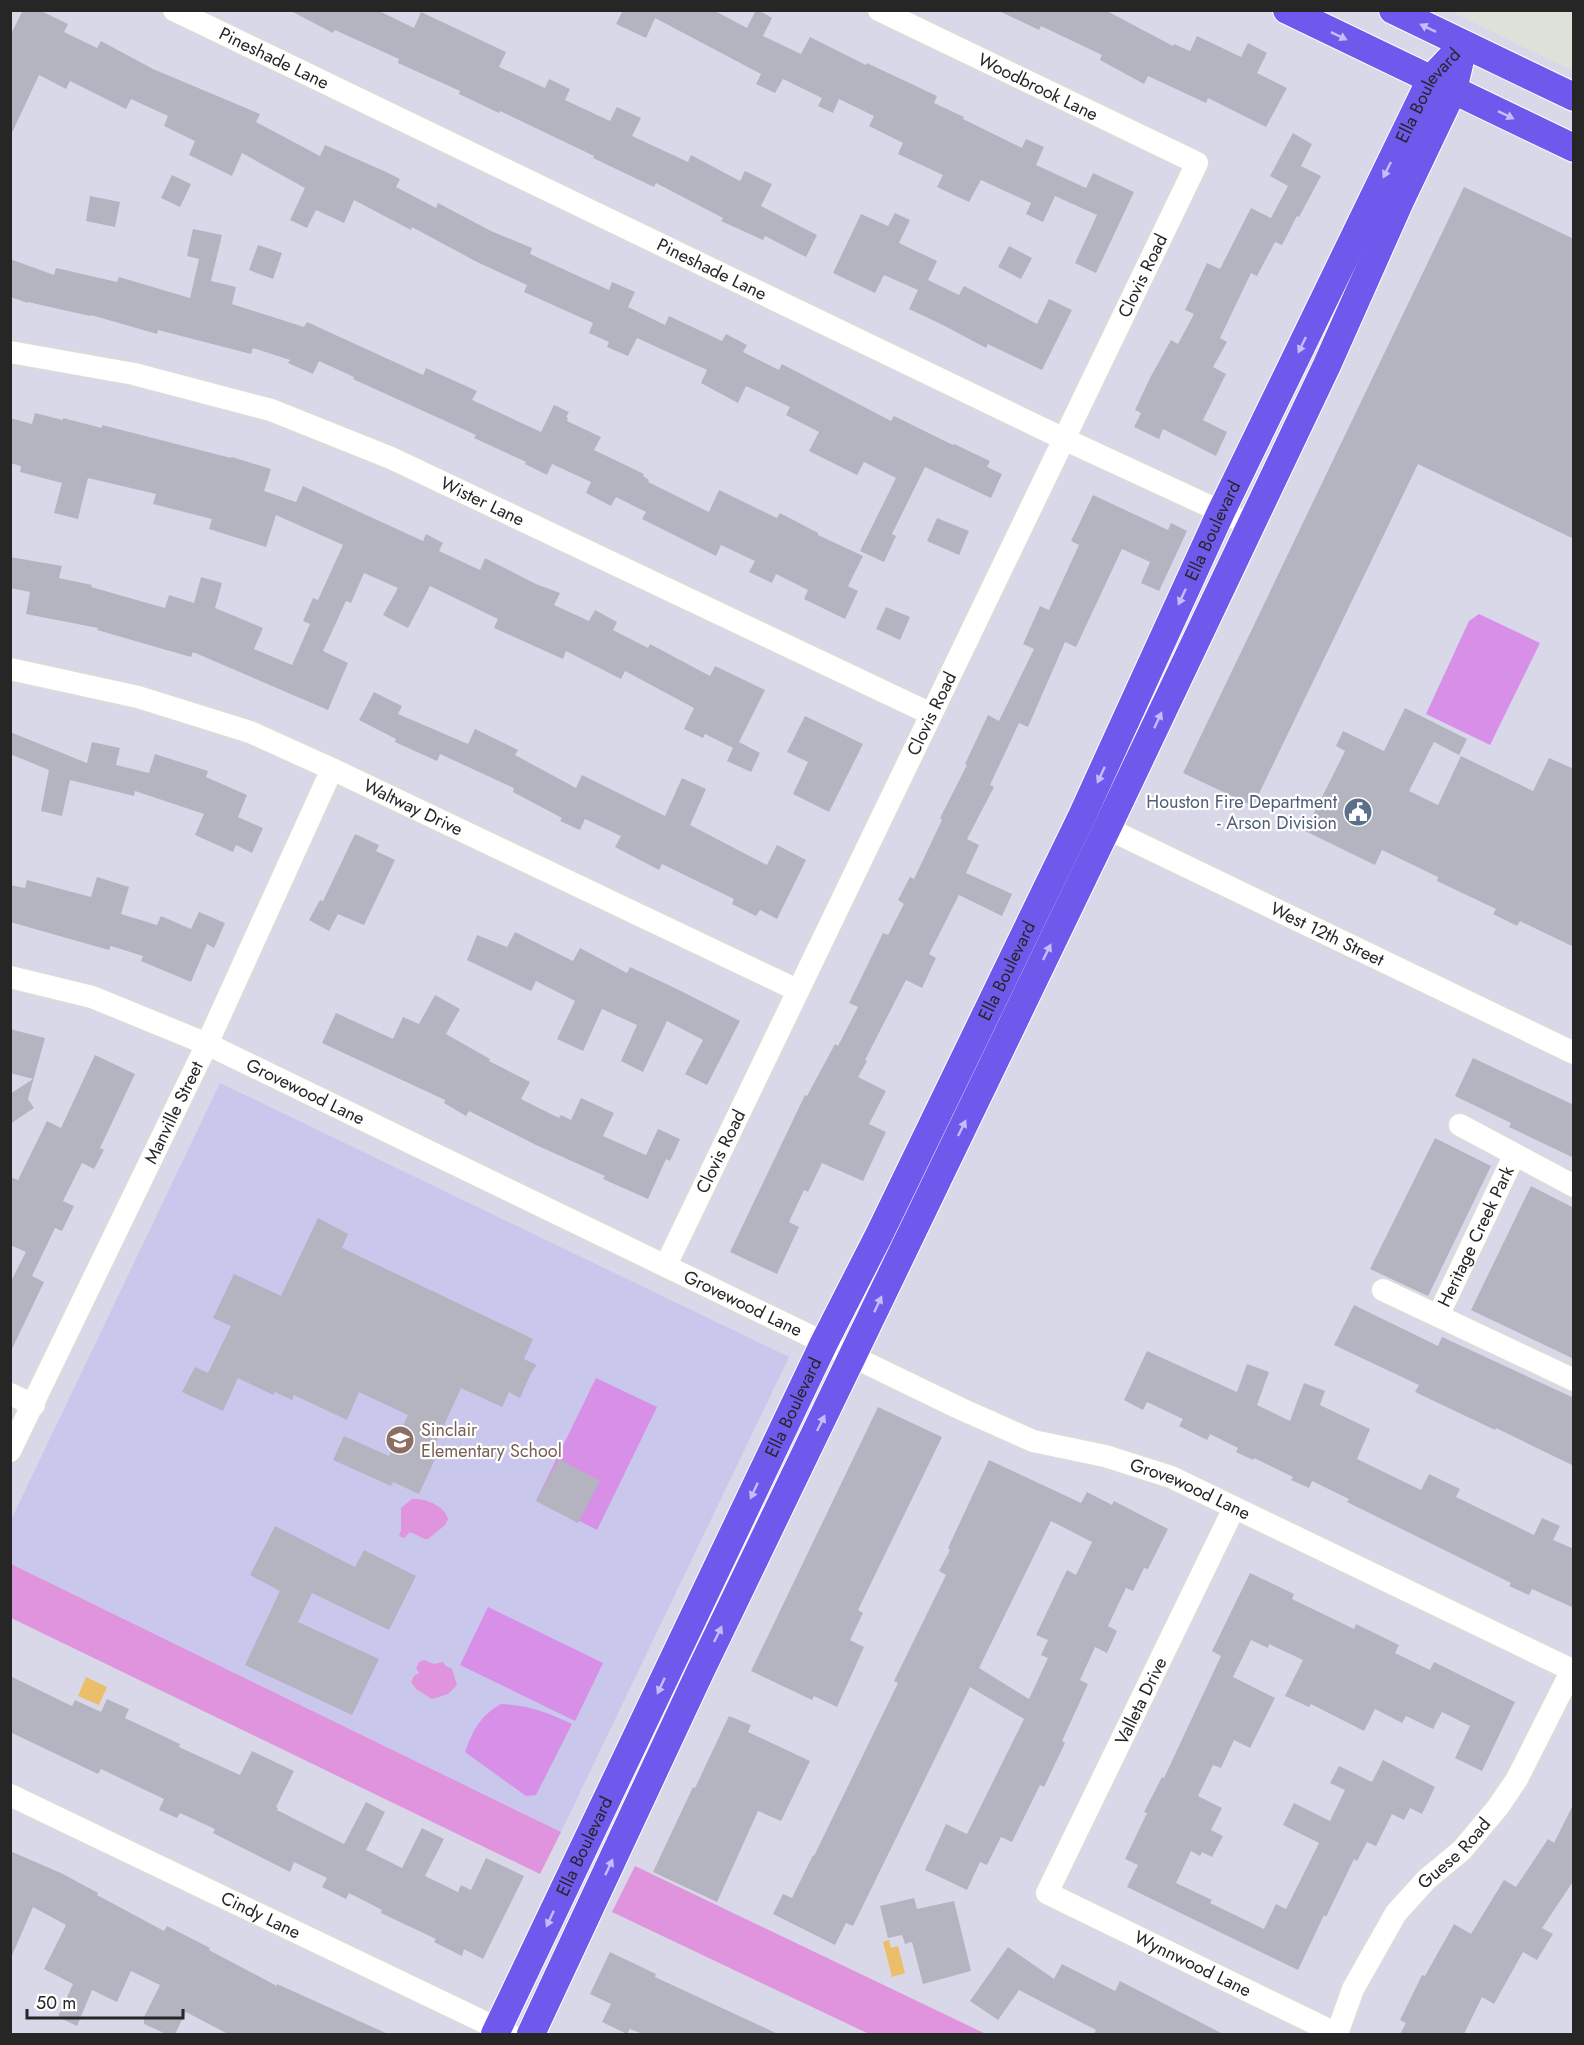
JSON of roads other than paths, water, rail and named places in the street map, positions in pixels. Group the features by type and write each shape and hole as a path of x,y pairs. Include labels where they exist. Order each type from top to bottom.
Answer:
{"main road":[{"path":"1287,10 1574,148"},
{"path":"1393,10 1574,98"},
{"name":"Ella Boulevard","path":"531,2034 700,1672 853,1357 1094,822 1221,512 1463,45"},
{"name":"Ella Boulevard","path":"500,2033 824,1343 1250,525 1327,365 1400,201 1442,85"},
{"path":"674,1659 700,1672"}],"street":[{"name":"Pineshade Lane","path":"174,10 1064,439 1250,525"},
{"name":"Woodbrook Lane","path":"879,10 1197,163"},
{"name":"Clovis Road","path":"666,1265 1197,163"},
{"name":"Wister Lane","path":"10,352 134,374 271,410 391,458 931,714"},
{"name":"Waltway Drive","path":"10,669 138,697 250,732 797,990"},
{"name":"Manville Street","path":"10,1451 207,1044 332,769"},
{"name":"West 12th Street","path":"1094,822 1574,1053"},
{"name":"Grovewood Lane","path":"10,977 92,997 207,1044 959,1408 1033,1440 1105,1456 1171,1477 1573,1671"},
{"path":"1460,1125 1514,1156 1574,1186"},
{"name":"Heritage Creek Park","path":"1438,1316 1514,1156"},
{"path":"1383,1290 1574,1380"},
{"path":"10,1394 34,1405"},
{"name":"Valleta Drive","path":"1047,1893 1234,1508"},
{"name":"Guese Road","path":"1337,2034 1353,1989 1396,1913 1427,1879 1462,1850 1498,1807 1517,1779 1573,1671"},
{"name":"Cindy Lane","path":"10,1794 500,2033"},
{"name":"Wynnwood Lane","path":"1047,1893 1337,2034"}],"place":[{"name":"Houston Fire Department - Arson Division","path":"1358,812"},
{"name":"Sinclair Elementary School","path":"400,1440"}]}
